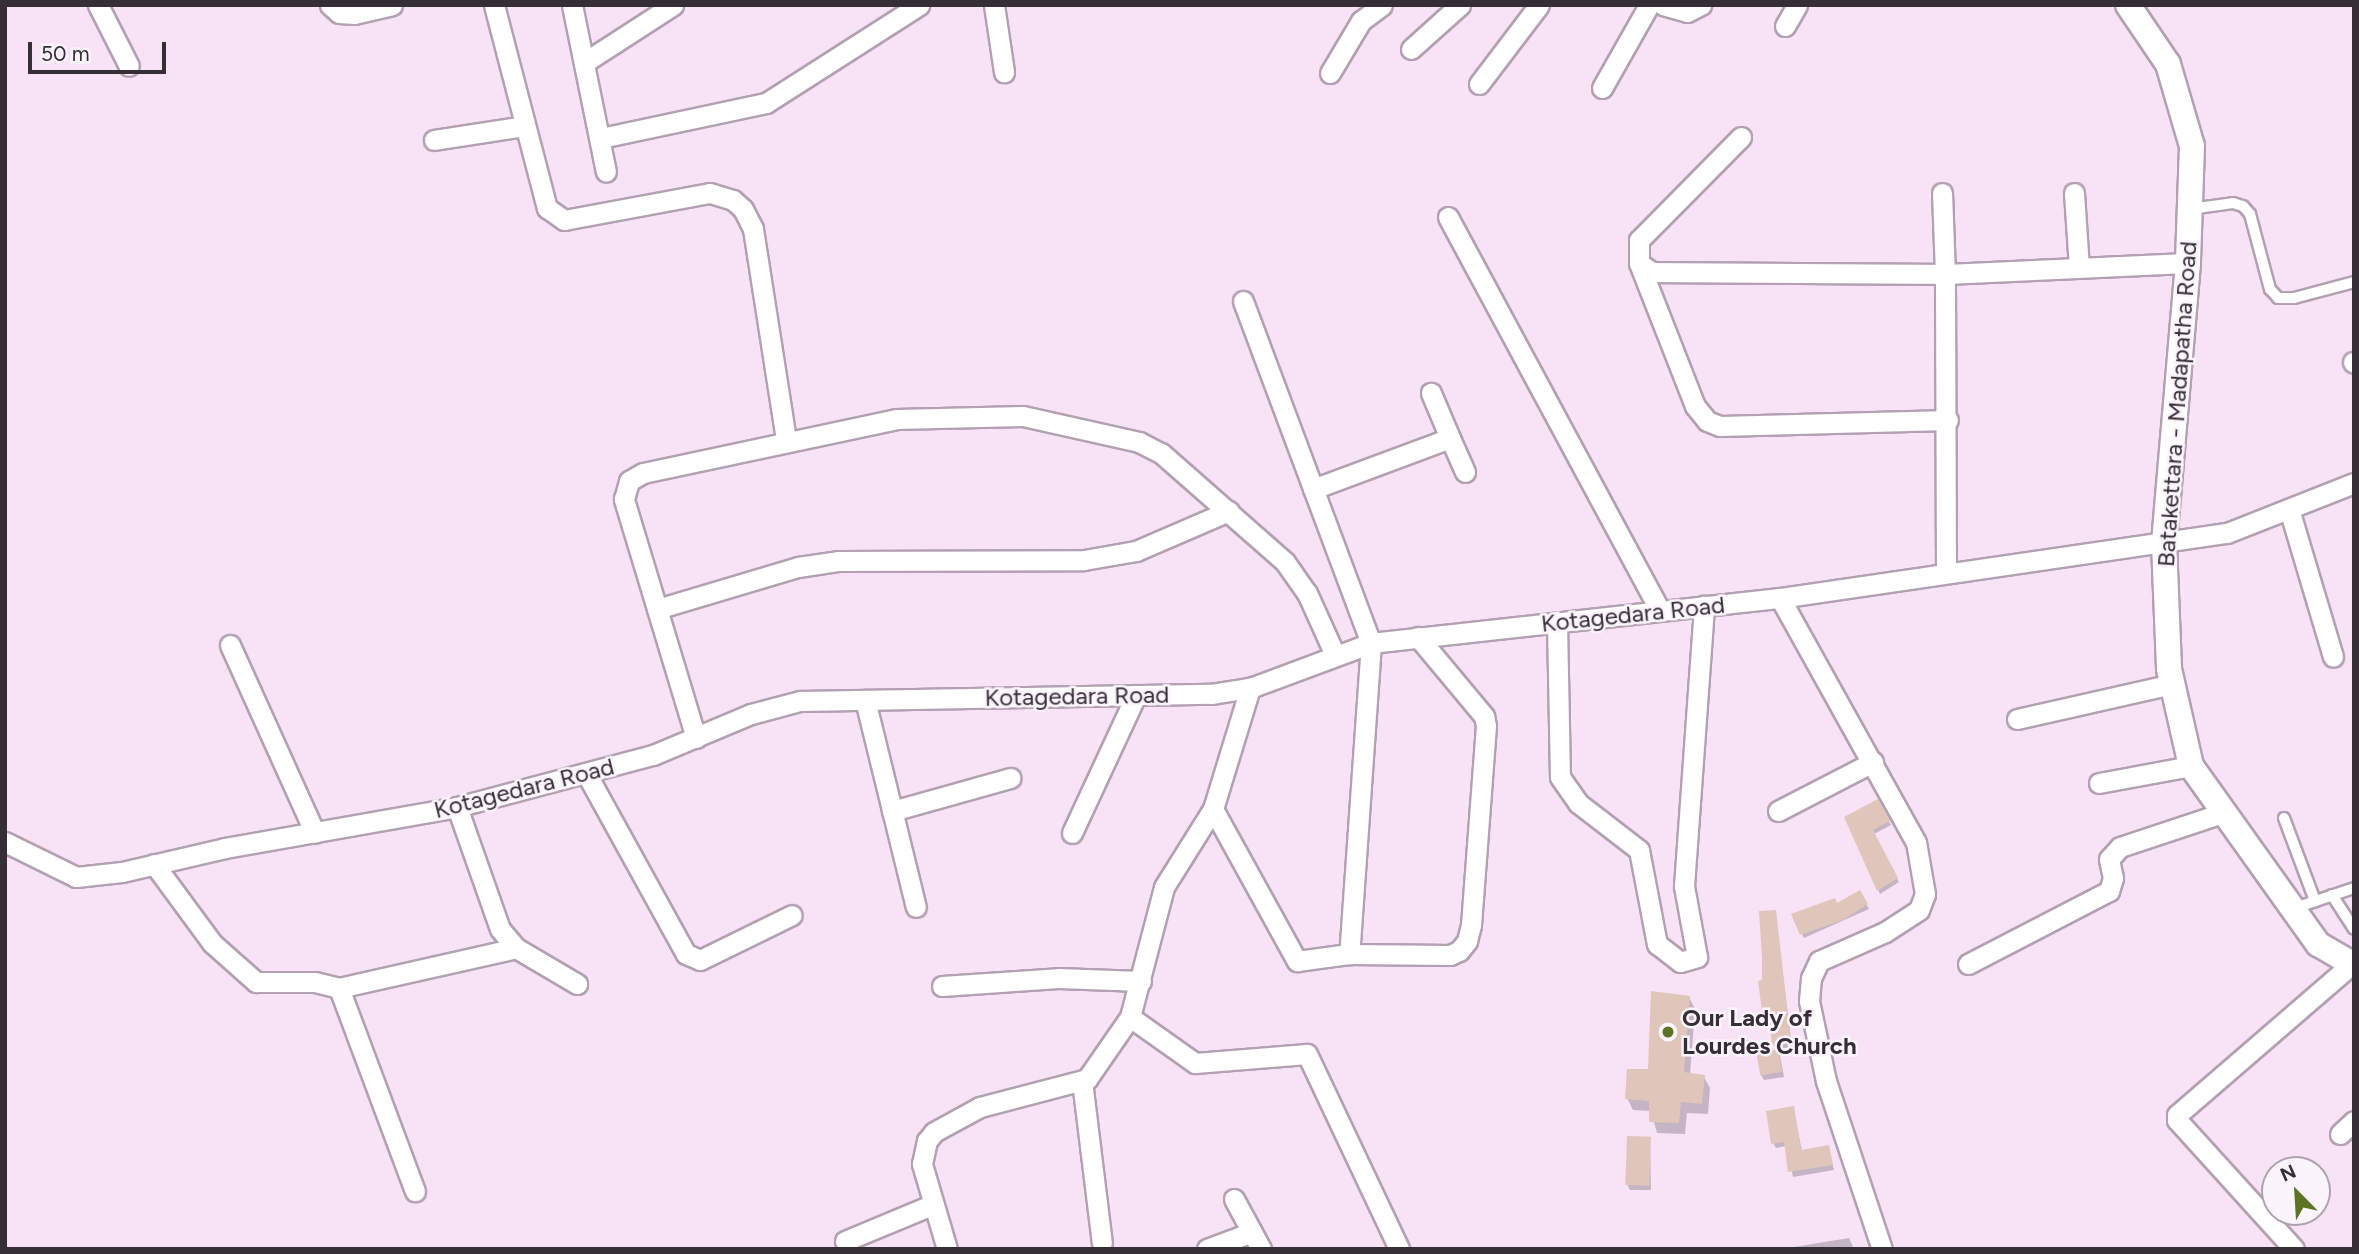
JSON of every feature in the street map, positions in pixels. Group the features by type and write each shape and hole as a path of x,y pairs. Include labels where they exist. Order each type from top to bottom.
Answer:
{"street":[{"path":"98,5 129,66"},
{"path":"330,5 340,13 354,13 392,5"},
{"path":"494,5 547,208 564,220 710,193 743,209 753,229 786,440"},
{"path":"572,5 606,172"},
{"path":"585,62 673,5"},
{"path":"601,138 766,103 919,5"},
{"path":"994,5 1004,72"},
{"path":"1330,73 1361,21 1382,5"},
{"path":"1411,49 1460,5"},
{"path":"1479,84 1539,5"},
{"path":"1602,88 1649,5"},
{"path":"1663,5 1686,12 1701,5"},
{"path":"1785,26 1797,5"},
{"name":"Batakettara - Madapatha Road","path":"2128,5 2168,64 2192,146 2188,263 2164,543 2172,684 2191,766 2318,944 2353,965"},
{"path":"434,140 524,126"},
{"path":"1741,137 1639,240 1639,263 1695,406 1707,421 1720,426 1948,420"},
{"path":"1942,193 1948,420 1945,571"},
{"path":"2074,193 2079,268"},
{"path":"1448,217 1660,611"},
{"path":"1639,263 1652,272 1945,274 2188,263"},
{"path":"1242,302 1371,642 1349,954"},
{"path":"1431,393 1465,472"},
{"path":"696,738 624,499 629,481 643,473 786,440 895,419 1023,416 1139,442 1169,460 1229,511 1297,577 1335,655"},
{"path":"1314,489 1450,438"},
{"name":"Kotagedara Road","path":"5,842 76,877 457,807 653,755 751,714 800,701 1136,695 1251,688 1371,642 1780,598 1945,571 2227,533 2354,483"},
{"path":"2289,509 2333,657"},
{"path":"657,609 798,567 838,561 1084,561 1136,551 1229,511"},
{"path":"1780,598 1916,842 1925,894 1919,910 1885,932 1819,961 1811,978 1809,1001 1826,1081 1882,1249"},
{"path":"1557,622 1560,777 1578,803 1639,850 1657,944 1680,962 1697,957 1684,886 1704,606"},
{"path":"1213,809 1289,954 1308,962 1349,954 1450,955 1467,941 1486,726 1484,716 1418,637"},
{"path":"230,645 315,833"},
{"path":"2017,719 2172,684"},
{"path":"947,1249 922,1164 934,1132 1014,1095 1082,1081 1130,1017 1164,887 1213,809 1251,688"},
{"path":"1072,833 1136,695"},
{"path":"865,700 916,907"},
{"path":"1778,811 1873,762"},
{"path":"2099,783 2191,766"},
{"path":"586,773 686,954 700,960 792,915"},
{"path":"892,811 1010,778"},
{"path":"457,807 500,929 516,948 576,984"},
{"path":"1968,964 2109,891 2113,878 2109,859 2120,847 2222,813"},
{"path":"154,864 212,943 256,982 323,983 339,988 516,948"},
{"path":"2294,1249 2177,1121 2177,1115 2353,965"},
{"path":"942,986 1058,978 1141,981"},
{"path":"339,988 415,1191"},
{"path":"1130,1017 1195,1063 1307,1054 1399,1249"},
{"path":"1082,1081 1102,1243"},
{"path":"1207,1249 1256,1241 1234,1199"},
{"path":"845,1241 934,1204"}],"lane":[{"path":"2190,209 2243,206 2250,214 2270,289 2277,298 2294,298 2354,282"},
{"path":"2284,818 2315,901"},
{"path":"2291,909 2354,888"},
{"path":"2332,895 2354,929"}],"building":[{"path":"1878,799 1890,821 1873,830 1898,878 1877,891 1844,817"},
{"path":"1860,890 1868,904 1843,920 1800,935 1791,914 1835,898 1837,903"},
{"path":"1776,910 1791,1042 1772,1044 1768,1010 1762,1011 1758,981 1762,980 1759,911"},
{"name":"Our Lady of Lourdes Church","path":"1651,991 1690,996 1684,1072 1705,1075 1702,1104 1681,1102 1679,1123 1649,1122 1649,1101 1625,1099 1627,1069 1648,1069"},
{"path":"1778,1049 1782,1072 1760,1075 1756,1053"},
{"path":"1794,1106 1801,1150 1829,1145 1833,1165 1788,1172 1784,1142 1771,1144 1766,1111"},
{"path":"1627,1136 1651,1137 1649,1186 1625,1185"}],"place":[{"name":"Our Lady of Lourdes Church","path":"1668,1032"}]}
